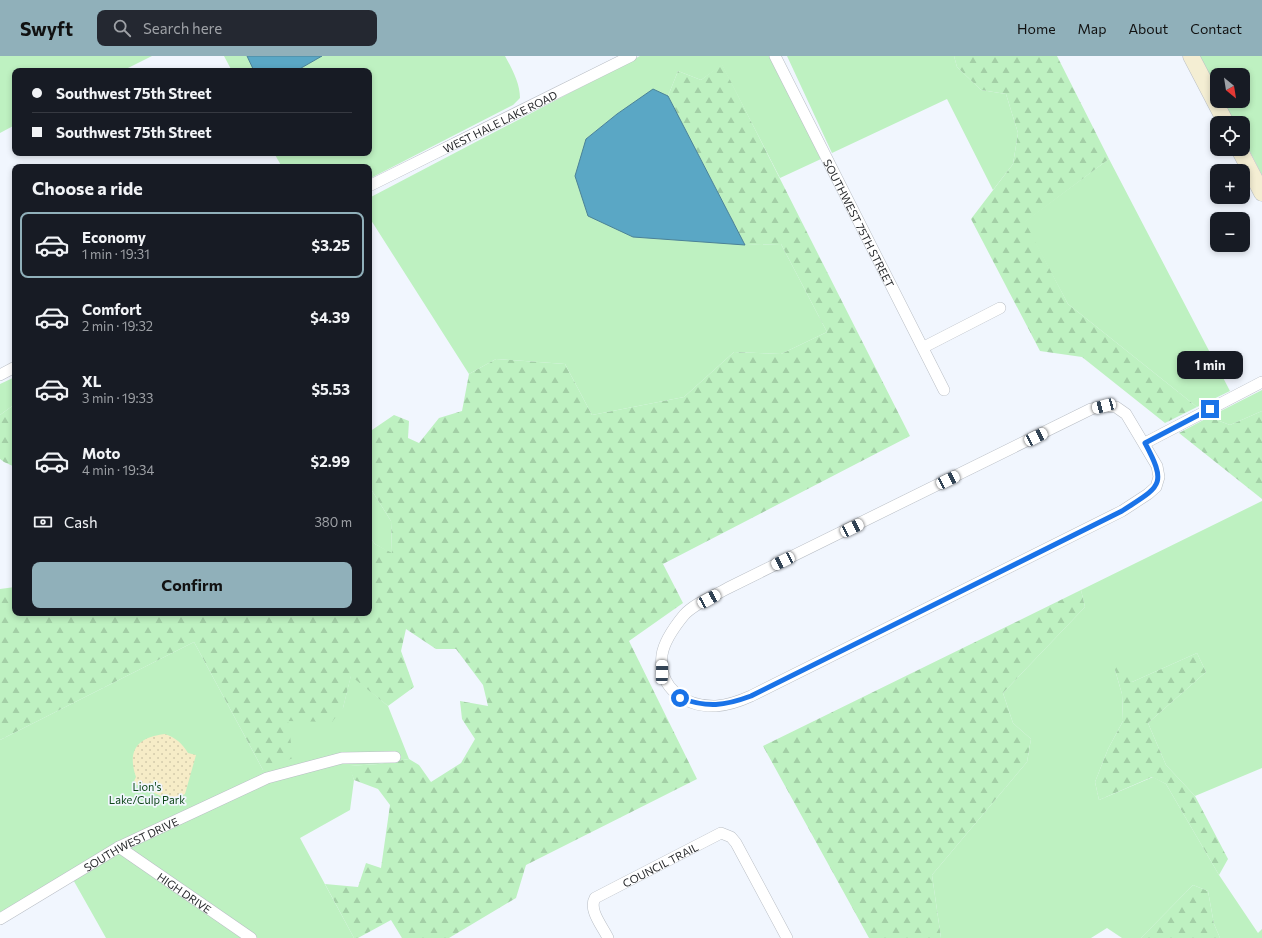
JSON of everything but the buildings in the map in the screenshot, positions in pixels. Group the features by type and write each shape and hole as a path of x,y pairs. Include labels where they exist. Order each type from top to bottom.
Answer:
{"street":[{"name":"WEST HALE LAKE ROAD","path":"372,185 631,56"},
{"name":"SOUTHWEST 75TH STREET","path":"776,56 924,347 944,390"},
{"path":"1191,56 1222,116"},
{"path":"1243,156 1262,193"},
{"path":"924,347 1000,308"},
{"path":"0,375 12,369"},
{"path":"1145,443 1262,382"},
{"path":"1104,406 1116,407 1126,414 1145,443 1158,466 1159,477 1156,487 1122,511 751,696 730,704 714,706 680,698 668,686 662,672 662,654 669,637 685,615 695,606 728,588 1091,409 1104,406"},
{"name":"SOUTHWEST DRIVE","path":"0,919 119,847 267,778 342,758 366,756 395,757"},
{"name":"COUNCIL TRAIL","path":"608,938 594,911 592,903 595,898 721,834 731,837 787,938"},
{"name":"HIGH DRIVE","path":"119,847 251,938"}],"green space":[{"path":"0,56 152,56 128,68 12,68 12,127 0,133"},
{"path":"224,56 247,56 253,68 230,68"},
{"path":"322,56 505,56 517,82 520,98 513,105 372,177 372,164 280,164 276,156 372,156 372,68 301,68"},
{"path":"640,56 770,56 821,159 780,178 722,65 701,80 678,71 668,96 653,90 617,114 586,139 745,245 781,244 827,332 781,354 734,352 684,397 592,415 565,364 496,359 469,374 372,222 372,196"},
{"path":"787,56 954,56 957,67 981,90 1006,94 1018,133 1013,164 993,190 947,99 832,153"},
{"path":"954,56 1057,56 1109,159 1025,222 1068,304 1197,407 1165,423 1082,357 1040,351 971,219 1013,164 1018,133 1006,94 981,90 957,67"},
{"path":"1199,56 1262,56 1262,175 1250,152 1250,116 1231,116 1227,108 1250,108 1250,68 1210,68 1210,76"},
{"path":"722,64 910,436 663,564 683,603 629,641 697,779 526,865 516,898 449,938 402,938 391,920 358,938 354,938 325,884 358,887 366,863 381,868 390,805 378,789 354,780 349,766 378,764 409,759 419,765 431,782 461,763 475,739 462,719 460,701 488,706 483,685 456,649 436,649 406,629 401,651 414,687 388,706 351,676 343,708 332,722 288,721 293,758 263,770 194,642 0,740 0,589 12,587 12,616 372,616 372,540 375,544 392,553 391,521 372,491 372,430 394,415 409,421 408,438 419,443 439,418 462,411 469,374 496,359 565,364 592,415 684,397 734,352 781,354 827,332 781,244 745,245 668,96 678,71 701,80"},
{"path":"1109,159 1230,391 1197,407 1068,304 1024,222"},
{"path":"12,378 12,406 0,415 0,384"},
{"path":"1262,390 1262,411 1230,425 1209,417"},
{"path":"12,406 12,466 0,459 0,415"},
{"path":"1262,411 1262,499 1179,433 1209,417 1230,425"},
{"path":"372,491 391,521 392,554 375,544 372,540"},
{"path":"1262,501 1262,768 1195,796 1166,765 1148,723 1206,672 1197,653 1132,682 1115,670 1122,694 1123,721 1108,749 1095,782 1099,800 1153,777 1166,784 1219,875 1258,933 1262,929 1262,938 1220,938 1214,924 1208,891 1193,885 1141,938 1122,938 1107,928 1091,938 941,938 932,875 1027,762 1031,739 1013,723 1003,693 1085,607 1081,590"},
{"path":"1081,590 1085,607 1003,693 1013,723 1031,739 1027,762 932,875 941,938 869,938 763,746"},
{"name":"Lion's Lake/Culp Park","path":"194,642 263,770 287,721 343,708 351,675 388,706 409,759 378,764 350,766 354,780 350,810 300,838 354,938 106,938 71,876 0,919 0,740"},
{"path":"1197,653 1206,672 1148,723 1166,765 1195,796 1228,859 1219,875 1166,784 1152,777 1099,800 1095,782 1108,749 1123,721 1122,694 1115,670 1120,658 1132,682"},
{"path":"1193,885 1208,891 1214,924 1220,938 1141,938"}],"sand":[{"path":"165,734 178,741 188,753 196,755 185,794 172,801 133,783 136,777 133,760 137,747 147,738"}],"water":[{"path":"247,56 322,56 301,68 253,68"},
{"path":"653,89 668,96 745,245 633,237 588,216 575,176 586,139 617,114"}],"route":[{"path":"680,698 714,706 730,704 751,696 1122,511 1156,487 1159,477 1158,466 1145,443 1210,409"}]}
